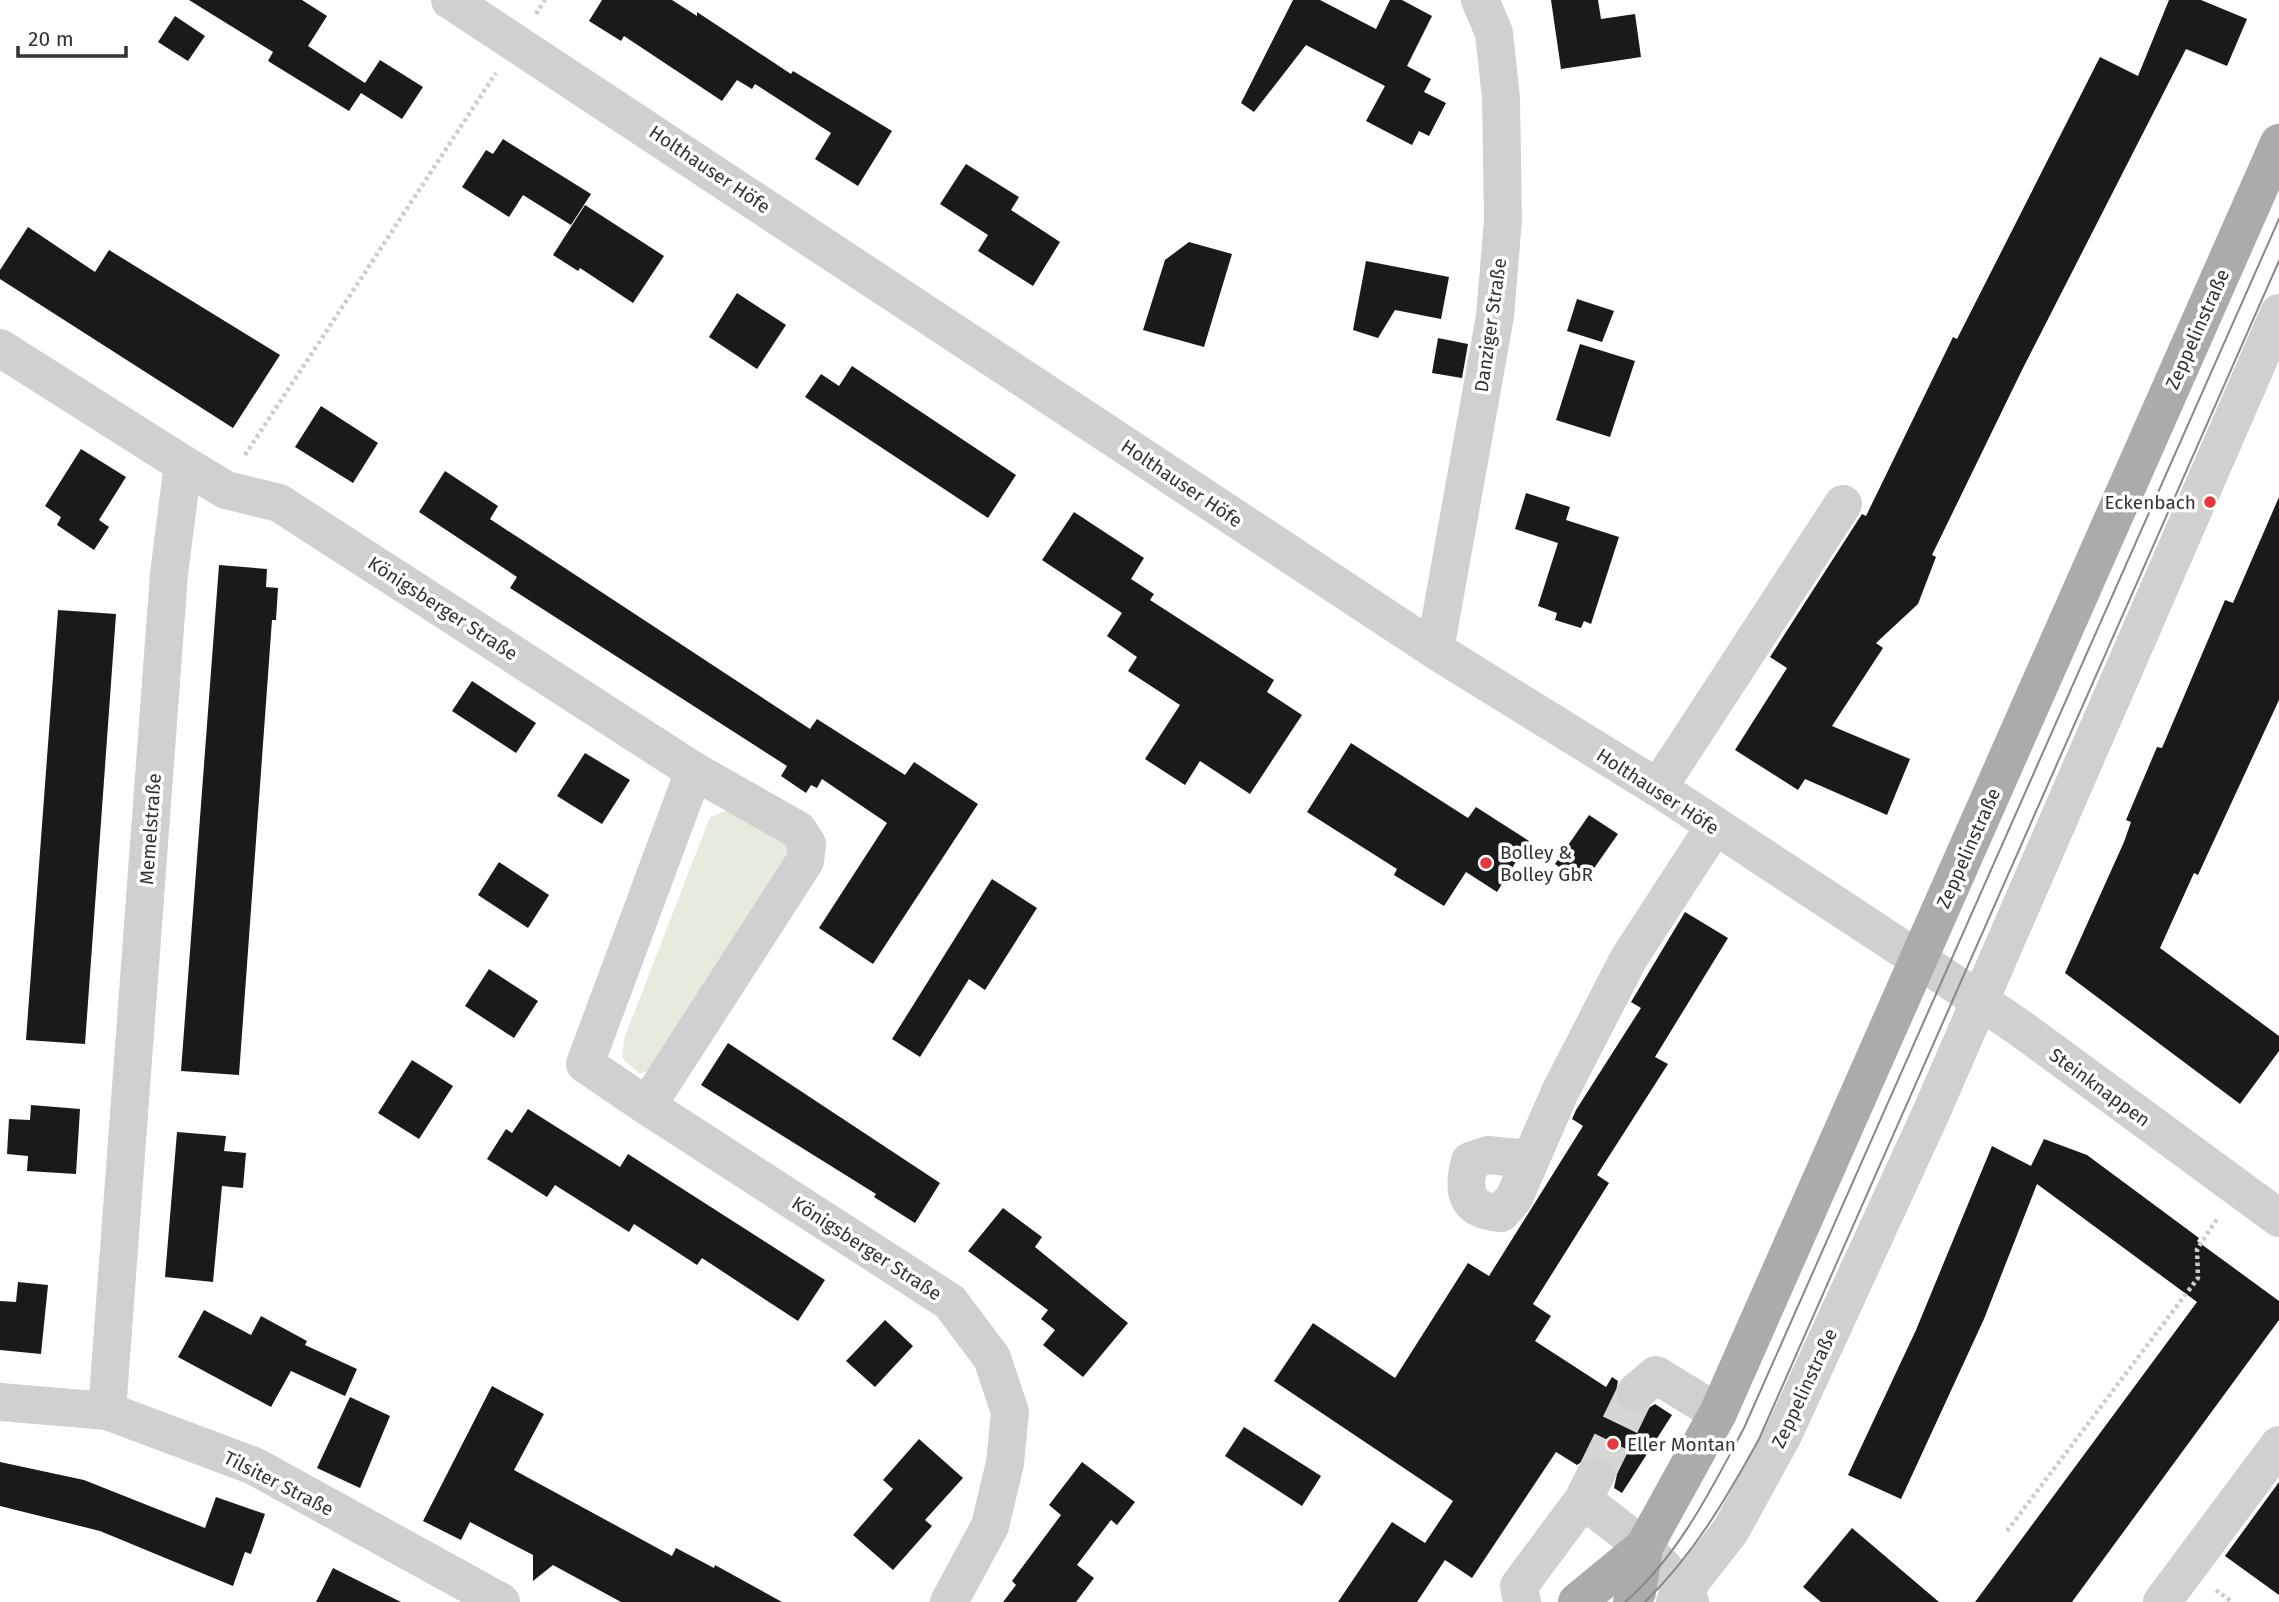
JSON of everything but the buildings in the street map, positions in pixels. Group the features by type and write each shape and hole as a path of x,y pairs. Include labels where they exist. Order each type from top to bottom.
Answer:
{"main road":[{"name":"Zeppelinstraße","path":"1632,1602 1637,1592 1644,1546 1718,1413 2279,143"},
{"name":"Zeppelinstraße","path":"1577,1602 1644,1546"}],"street":[{"name":"Holthauser Höfe","path":"450,0 517,41 1435,650 1658,788 1918,959"},
{"name":"Danziger Straße","path":"1435,650 1495,316 1503,220 1501,98 1494,33 1480,0"},
{"name":"Zeppelinstraße","path":"1683,1599 1731,1530 1783,1435 1931,1113 2279,313"},
{"path":"0,348 183,464"},
{"name":"Königsberger Straße","path":"183,464 226,490 279,503 694,771 798,830 807,844 797,872 647,1106"},
{"name":"Memelstraße","path":"107,1410 169,574 183,464"},
{"path":"1658,788 1843,504"},
{"name":"Königsberger Straße","path":"694,771 585,1064 950,1301 992,1358 1010,1412 1004,1462 990,1526 949,1602"},
{"path":"1531,1159 1560,1092 1629,958 1714,827"},
{"name":"Steinknappen","path":"1918,959 2276,1206"},
{"path":"1636,1392 1656,1375 1718,1413"},
{"name":"Tilsiter Straße","path":"0,1402 107,1410 254,1466 501,1602"},
{"path":"2162,1602 2279,1445"},
{"path":"1522,1602 1519,1586 1589,1488 1644,1546 1683,1599"}],"path":[{"path":"226,490 247,452 545,0"},
{"path":"2007,1531 2199,1278 2197,1249 2219,1216"}],"shaded area":[{"path":"736,807 789,843 790,867 660,1066 640,1074 622,1058 624,1039 710,817"}],"tunnel":[{"path":"1595,1476 1636,1392"}],"tram line":[{"path":"1625,1602 1662,1564 1678,1543 1744,1428 2279,219"},
{"path":"1645,1602 1679,1565 1708,1525 1759,1439 2279,261"}],"place":[{"name":"Eckenbach","path":"2210,502"},
{"name":"Bolley & Bolley GbR","path":"1486,863"},
{"name":"Eller Montan","path":"1613,1444"}]}
